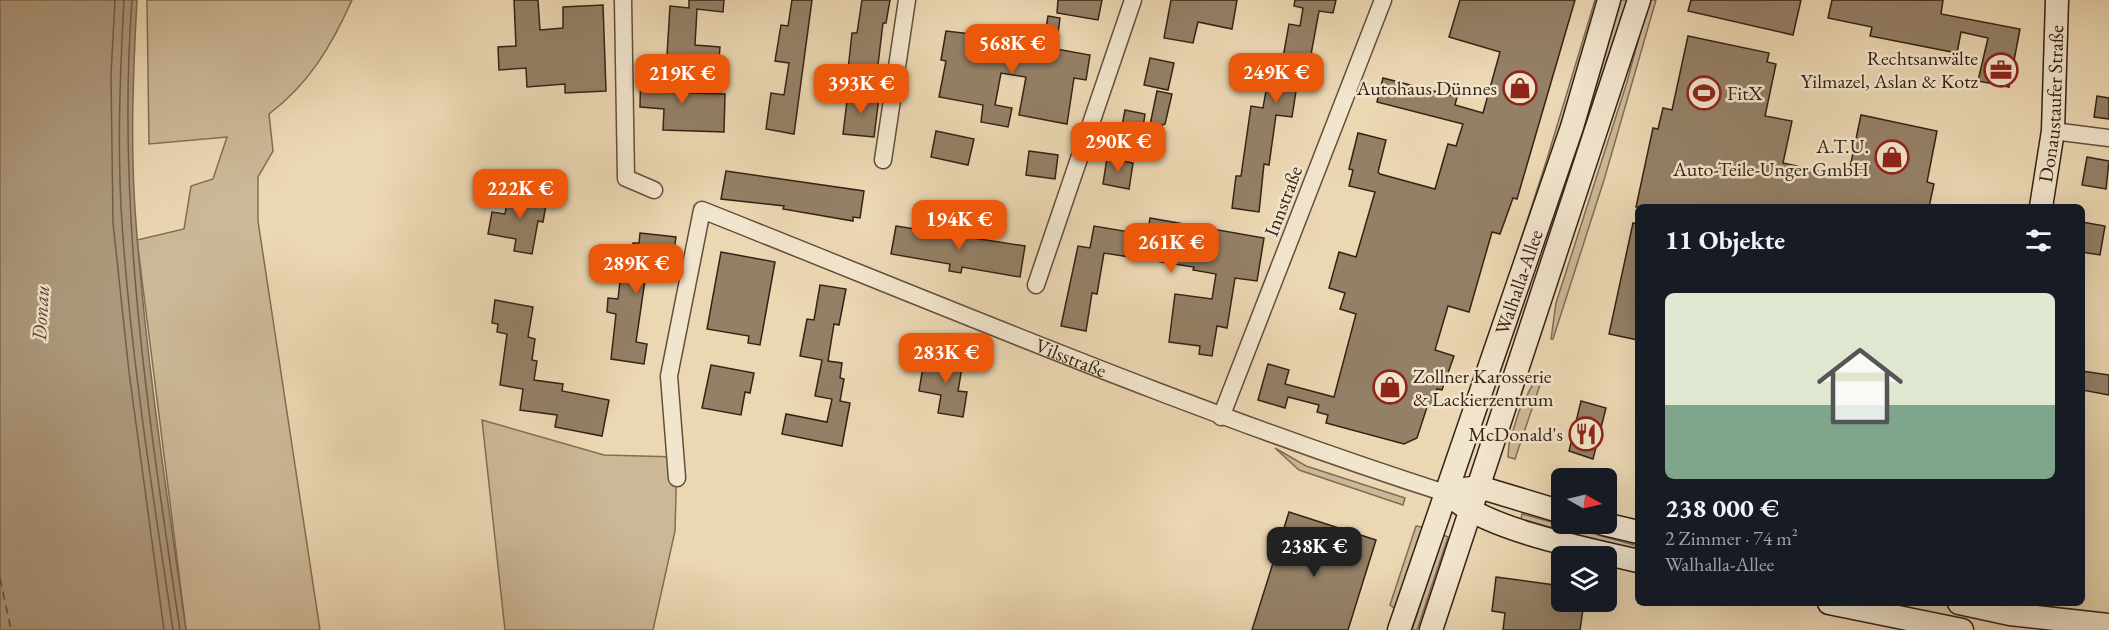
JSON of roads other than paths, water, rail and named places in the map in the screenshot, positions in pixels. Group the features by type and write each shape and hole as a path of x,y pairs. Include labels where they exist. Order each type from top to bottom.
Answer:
{"main road":[{"name":"Walhalla-Allee","path":"1399,630 1566,147 1609,0"},
{"name":"Walhalla-Allee","path":"1431,630 1639,0"},
{"name":"Donaustaufer Straße","path":"2042,204 2053,131 2057,0"},
{"name":"Vilsstraße","path":"1445,493 1479,487 1551,509"},
{"name":"Vilsstraße","path":"1445,493 1470,512 1511,527 1635,560"},
{"path":"1617,527 1635,531"},
{"path":"1844,606 1962,630"},
{"path":"1971,606 1976,630"},
{"path":"1979,606 2010,614 2109,625"}],"street":[{"path":"623,0 626,178 654,190"},
{"path":"883,160 907,0"},
{"path":"1036,285 1133,0"},
{"name":"Innstraße","path":"1221,417 1383,0"},
{"path":"2053,131 2109,138"},
{"name":"Vilsstraße","path":"677,478 669,376 702,210 1015,338 1221,417 1445,493"}],"water":[{"name":"Donau","path":"0,0 137,0 133,112 136,223 151,376 186,630 0,630"}],"place":[{"name":"Rechtsanwälte Yilmazel, Aslan & Kotz","path":"2001,70"},
{"name":"Autohaus Dünnes","path":"1520,88"},
{"name":"FitX","path":"1704,93"},
{"name":"A.T.U. Auto-Teile-Unger GmbH","path":"1892,157"},
{"name":"Zollner Karosserie & Lackierzentrum","path":"1390,387"},
{"name":"McDonald's","path":"1586,434"}]}
